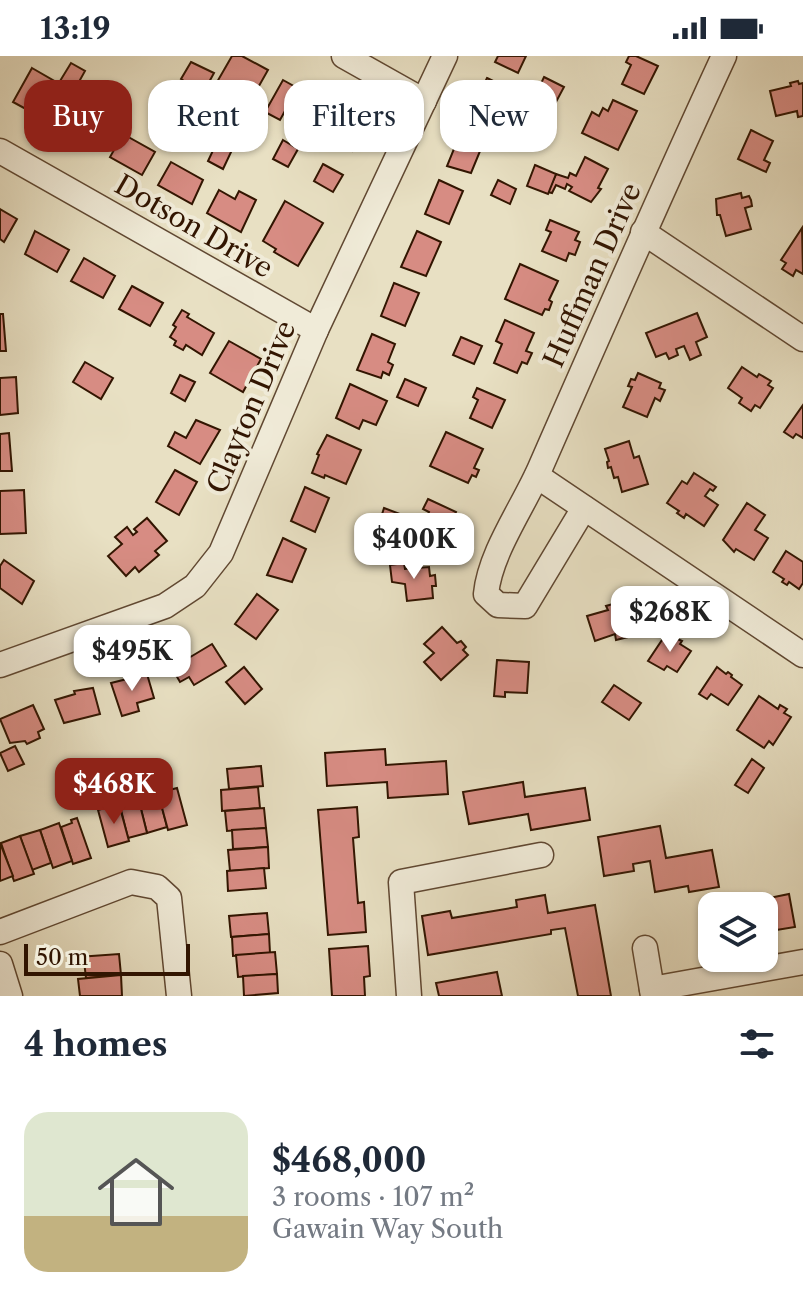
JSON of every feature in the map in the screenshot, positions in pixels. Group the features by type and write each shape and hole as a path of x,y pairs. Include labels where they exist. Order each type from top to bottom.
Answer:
{"street":[{"path":"344,56 387,80"},
{"name":"Clayton Drive","path":"424,101 445,56"},
{"name":"Huffman Drive","path":"584,508 525,606 498,605 486,594 488,575 537,476 643,232 724,56"},
{"name":"Dotson Drive","path":"0,151 316,330"},
{"name":"Clayton Drive","path":"0,665 128,622 165,606 195,586 221,553 316,330 400,152"},
{"path":"643,232 803,339"},
{"path":"537,476 803,655"},
{"path":"409,996 401,882 541,855"},
{"path":"0,932 131,882 157,887 169,898 179,996"},
{"path":"645,948 653,992 803,962"},
{"path":"0,964 10,996"}],"building":[{"path":"232,56 242,56 268,70 262,80 218,80"},
{"path":"498,56 526,56 518,73 495,62"},
{"path":"629,56 658,66 644,94 622,84 631,65 626,62"},
{"path":"191,62 214,73 210,80 181,79"},
{"path":"71,63 85,71 80,80 61,80"},
{"path":"32,68 53,80 25,80"},
{"path":"284,81 284,113 280,120 268,114 268,107"},
{"path":"798,81 799,84 803,83 803,116 798,117 797,111 776,116 770,91"},
{"path":"24,82 24,108 13,102"},
{"path":"557,84 564,87 557,100"},
{"path":"613,100 637,111 618,150 582,133 592,112 599,116 603,108 608,111"},
{"path":"751,130 773,141 764,160 770,163 766,172 738,159"},
{"path":"132,139 148,148 148,152 155,152 142,175 110,157 113,152 132,152"},
{"path":"283,140 284,152 296,152 288,167 273,159"},
{"path":"212,152 231,152 223,169 208,161"},
{"path":"453,152 480,152 471,173 447,166"},
{"path":"585,157 608,169 598,188 601,189 591,202 569,191 572,187 567,184 565,189 556,185 552,193 548,192 556,174 568,178 570,173 576,176"},
{"path":"171,162 203,180 192,204 158,185"},
{"path":"323,164 343,175 333,192 314,181"},
{"path":"535,165 556,174 548,194 527,186"},
{"path":"439,180 463,191 449,224 425,214"},
{"path":"498,180 516,189 510,204 491,195"},
{"path":"219,190 235,199 239,191 256,200 241,232 207,213"},
{"path":"741,193 742,198 749,196 751,200 752,206 745,208 751,229 726,236 720,215 717,215 716,199"},
{"path":"285,201 323,223 298,266 274,252 276,249 263,241"},
{"path":"0,209 17,219 4,242 0,239"},
{"path":"550,220 579,232 575,240 580,242 575,255 569,253 566,261 542,251 551,232 546,230"},
{"path":"802,228 803,274 796,270 793,276 782,269 786,263 781,260"},
{"path":"35,231 69,250 57,272 25,254"},
{"path":"417,231 441,242 426,276 401,267"},
{"path":"84,258 115,276 103,298 71,281"},
{"path":"520,264 558,281 549,300 552,302 549,310 545,309 542,315 505,299"},
{"path":"394,283 419,293 405,326 381,316"},
{"path":"132,286 163,303 150,326 119,309"},
{"path":"182,310 189,314 187,317 214,333 202,355 186,345 183,350 174,345 176,341 170,337"},
{"path":"697,313 707,337 696,342 701,355 690,360 684,346 676,349 678,355 669,359 666,353 656,357 646,333"},
{"path":"0,314 3,314 6,351 0,351"},
{"path":"505,320 534,333 526,351 532,353 527,364 522,362 517,373 494,363 502,344 496,341"},
{"path":"372,334 395,344 388,362 393,365 389,375 383,372 381,378 357,370"},
{"path":"461,337 482,346 474,364 453,355"},
{"path":"229,341 261,359 243,392 210,373"},
{"path":"85,362 113,378 101,399 73,382"},
{"path":"742,367 757,377 759,374 771,381 768,385 773,388 760,408 755,405 751,411 739,403 742,398 728,388"},
{"path":"638,373 661,383 659,388 665,390 660,401 655,398 647,417 623,407 632,387 628,386 631,379 635,380"},
{"path":"180,375 195,382 185,401 171,393"},
{"path":"16,377 18,413 0,415 0,378"},
{"path":"405,379 426,388 418,406 397,397"},
{"path":"350,384 387,401 376,425 363,420 359,429 336,418"},
{"path":"477,388 505,400 492,428 470,418 478,400 473,397"},
{"path":"803,405 803,438 796,434 793,438 784,432"},
{"path":"196,420 220,430 200,464 168,446 175,432 186,438"},
{"path":"446,432 483,449 474,468 479,470 476,477 472,475 468,483 430,466"},
{"path":"9,433 12,471 0,471 0,434"},
{"path":"327,435 361,450 346,484 312,473"},
{"path":"629,441 634,458 639,456 648,484 622,492 618,477 614,478 611,467 608,468 605,449"},
{"path":"175,470 197,482 179,515 156,502"},
{"path":"694,473 716,487 705,496 718,505 704,526 686,514 684,518 667,503 682,481 687,484"},
{"path":"305,487 329,498 315,532 291,521"},
{"path":"24,490 26,533 0,534 0,491"},
{"path":"428,499 456,512 443,541 421,531 429,512 423,509"},
{"path":"747,503 765,515 755,530 768,538 754,560 736,549 734,552 723,540"},
{"path":"384,508 400,514 398,518 402,519 397,533 378,527"},
{"path":"147,518 167,541 155,551 159,555 139,572 135,567 126,576 108,556 122,544 115,537 127,527 133,535 137,532 134,529"},
{"path":"283,538 306,549 292,582 267,575"},
{"path":"786,551 803,562 803,583 799,589 789,582 787,585 782,582 784,579 773,572"},
{"path":"4,560 34,581 22,604 0,588 0,566"},
{"path":"404,563 405,569 429,567 430,576 435,575 433,598 407,601 405,584 392,582 390,565"},
{"path":"257,594 278,610 256,639 235,624"},
{"path":"613,604 614,607 622,604 630,628 625,630 628,637 616,640 615,634 595,641 587,616 608,610 606,606"},
{"path":"442,627 457,643 461,641 468,655 441,680 424,662 434,653 424,644"},
{"path":"666,634 682,641 680,644 691,651 677,672 667,666 664,670 648,661"},
{"path":"212,644 226,666 194,685 189,677 180,682 172,668"},
{"path":"497,660 529,662 527,693 505,692 505,697 494,696"},
{"path":"244,667 262,689 245,704 226,682"},
{"path":"717,667 742,685 728,705 711,694 707,699 699,694"},
{"path":"147,674 154,698 137,703 139,711 122,716 111,683"},
{"path":"614,685 641,703 629,720 602,702"},
{"path":"93,688 100,714 64,723 55,700 75,694 74,691"},
{"path":"759,696 778,709 780,705 787,709 784,713 791,717 773,745 769,741 764,748 737,730"},
{"path":"33,705 44,729 38,732 40,738 27,744 25,741 10,743 0,719"},
{"path":"15,746 24,764 8,771 0,753"},
{"path":"385,749 386,765 446,761 448,794 388,798 387,782 327,786 325,753"},
{"path":"752,759 764,768 748,793 735,785"},
{"path":"261,766 263,786 229,789 227,769"},
{"path":"523,782 525,797 585,788 590,820 531,830 528,814 469,824 463,792"},
{"path":"258,787 260,808 222,811 221,790"},
{"path":"157,788 167,827 147,833 137,793"},
{"path":"177,788 187,825 168,830 158,793"},
{"path":"137,793 147,833 128,838 118,798"},
{"path":"119,804 129,841 108,847 98,810"},
{"path":"357,807 359,837 353,838 358,903 364,902 366,932 328,935 318,810"},
{"path":"264,808 266,828 227,831 225,811"},
{"path":"77,818 91,858 73,864 61,827"},
{"path":"59,823 72,861 53,868 40,830"},
{"path":"660,826 666,858 712,850 719,887 689,892 688,886 655,892 650,861 633,864 634,871 604,876 598,837"},
{"path":"266,828 268,847 233,849 232,830"},
{"path":"40,830 51,863 32,870 20,836"},
{"path":"20,836 34,874 14,881 1,843"},
{"path":"0,843 13,876 0,881"},
{"path":"268,847 269,868 230,871 228,850"},
{"path":"264,868 266,888 228,891 227,871"},
{"path":"789,894 795,927 778,930 778,896"},
{"path":"545,895 548,913 595,905 611,996 578,996 565,928 551,930 551,934 428,955 422,916 450,911 452,918 517,907 516,900"},
{"path":"267,913 269,934 231,937 229,916"},
{"path":"269,934 270,953 233,956 232,937"},
{"path":"368,946 370,976 364,977 365,996 332,996 329,949"},
{"path":"275,952 277,974 238,977 236,955"},
{"path":"119,954 121,975 86,978 84,961 78,961 78,957"},
{"path":"497,972 502,996 439,996 436,983"},
{"path":"277,974 278,993 244,996 243,976"},
{"path":"121,975 122,996 80,996 78,979"}]}
